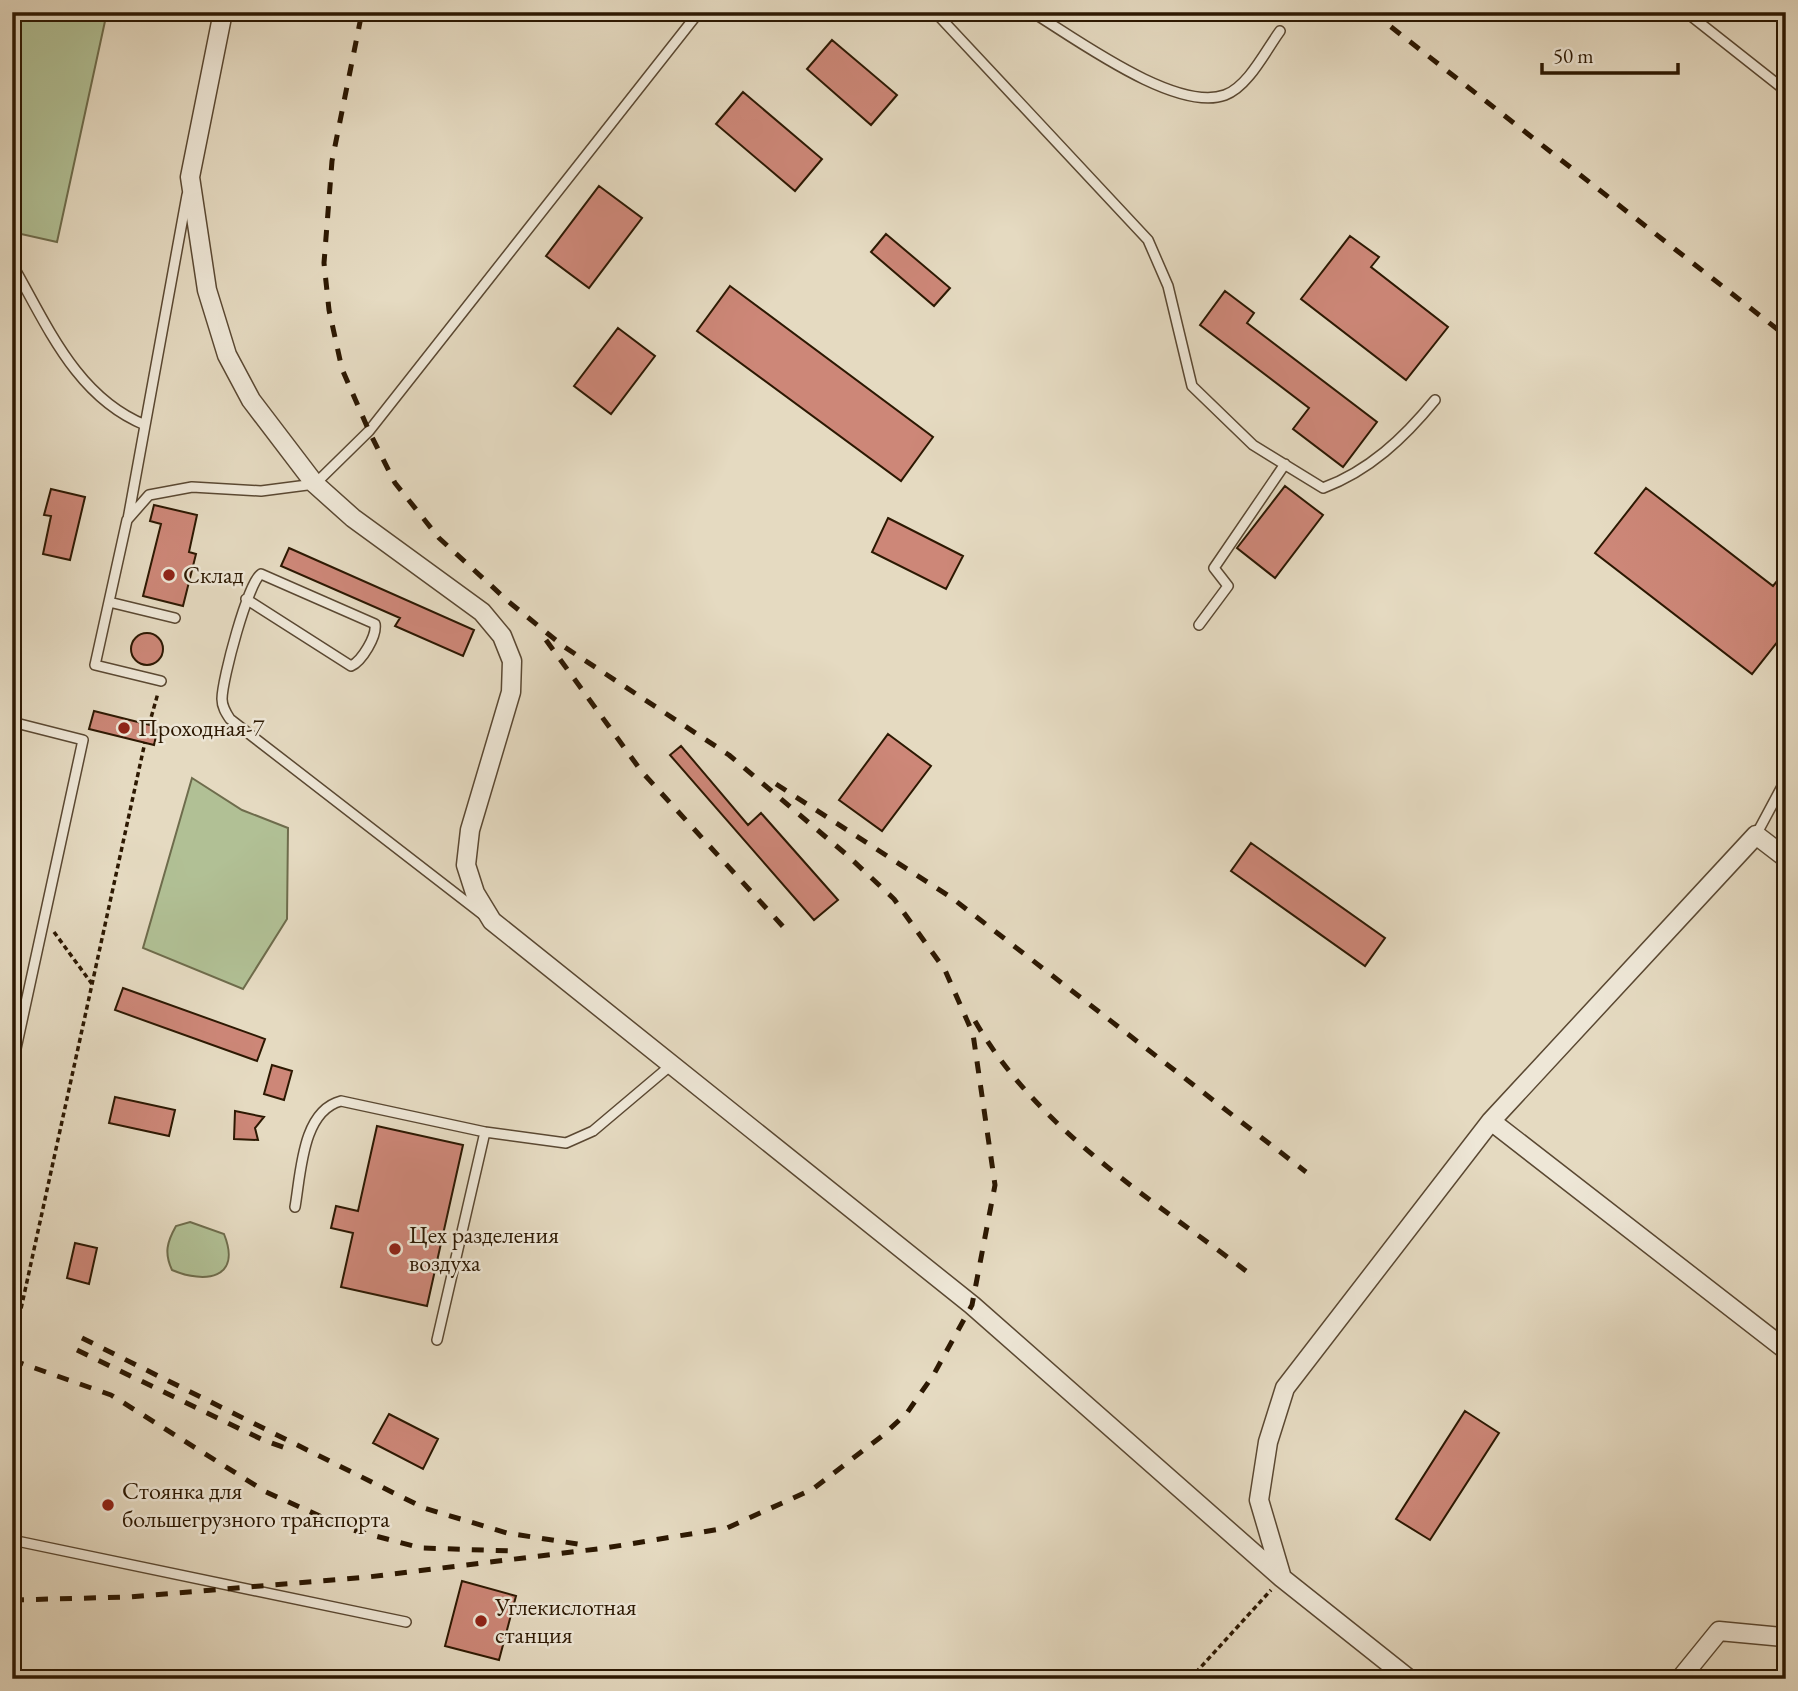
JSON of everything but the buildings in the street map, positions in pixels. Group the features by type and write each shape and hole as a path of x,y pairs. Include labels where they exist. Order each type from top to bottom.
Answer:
{"street":[{"path":"223,12 190,177 207,290 227,355 251,400 315,484 353,518 482,612 502,636 512,661 511,692 470,830 466,865 475,892 492,921 972,1305 1282,1578 1409,1679"},
{"path":"1282,1578 1259,1500 1268,1442 1285,1388 1491,1121 1756,835 1786,858"},
{"path":"1491,1121 1786,1350"},
{"path":"1680,1679 1719,1631 1783,1637 1786,1634"}],"lane":[{"path":"127,520 149,495 192,487 261,491 315,484 369,431 699,12"},
{"path":"935,12 1148,240 1168,286 1192,386 1253,444 1323,488 1348,479 1407,435 1435,400"},
{"path":"1032,12 1152,83 1180,95 1205,99 1227,95 1247,77 1280,31"},
{"path":"1686,12 1786,91"},
{"path":"161,681 95,665 127,520 190,177"},
{"path":"12,264 87,386 107,405 145,425"},
{"path":"1199,625 1228,586 1214,568 1285,464"},
{"path":"246,599 351,666 357,663 375,632 374,624 261,574 253,582 246,599 222,702 230,719 492,921"},
{"path":"109,602 174,618"},
{"path":"12,722 83,740 12,1067"},
{"path":"1756,835 1786,779"},
{"path":"295,1207 310,1133 318,1114 328,1104 341,1101 485,1132 566,1143 593,1131 670,1066"},
{"path":"438,1340 485,1132"},
{"path":"12,1540 406,1622"}],"path":[{"path":"149,725 161,681"},
{"path":"12,1350 145,742"},
{"path":"44,919 92,984"},
{"path":"1190,1679 1282,1578"}],"green space":[{"path":"12,12 107,12 57,242 12,232"},
{"path":"192,778 242,810 288,828 287,919 243,989 143,948"},
{"path":"190,1222 224,1234 228,1261 224,1269 217,1274 197,1277 172,1270 167,1253 170,1237 176,1226"}],"railway":[{"path":"12,1600 128,1597 368,1577 605,1548 727,1528 813,1489 882,1436 907,1413 934,1374 972,1305 995,1185 973,1034 945,970 894,899 847,855 729,755 563,646 509,602 439,538 395,483 369,431 342,369 329,310 324,263 332,161 362,12"},
{"path":"1372,12 1786,336"},
{"path":"546,640 642,772 788,932"},
{"path":"776,784 952,898 1306,1172"},
{"path":"975,1021 1000,1060 1062,1128 1134,1188 1246,1271"},
{"path":"82,1338 424,1508 507,1533 584,1545"},
{"path":"77,1350 261,1439 288,1449"},
{"path":"12,1360 111,1395 266,1492 349,1529 421,1548 514,1551"}],"place":[{"name":"Склад","path":"169,575"},
{"name":"Проходная-7","path":"124,728"},
{"name":"Цех разделения воздуха","path":"395,1249"},
{"name":"Стоянка для большегрузного транспорта","path":"108,1505"},
{"name":"Углекислотная станция","path":"481,1621"}]}
